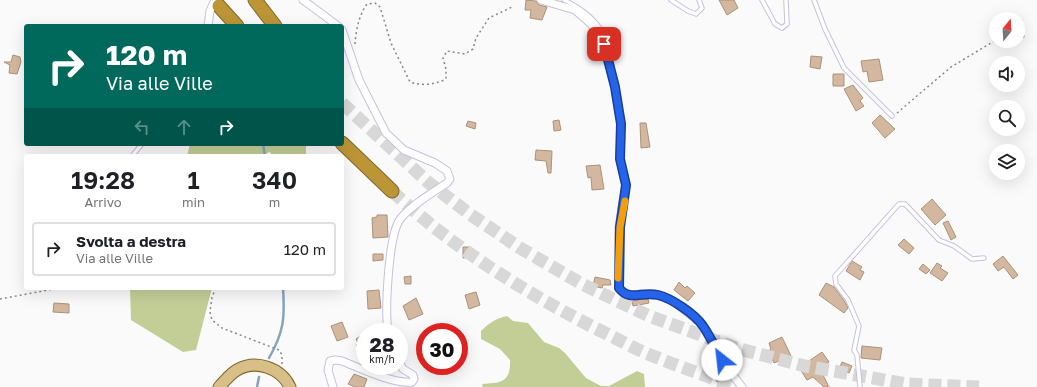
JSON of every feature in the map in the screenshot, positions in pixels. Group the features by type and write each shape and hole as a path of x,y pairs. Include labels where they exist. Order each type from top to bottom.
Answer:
{"highway":[{"path":"255,0 273,24"},
{"path":"217,3 235,24"},
{"path":"344,145 392,191"}],"main road":[{"path":"220,387 232,373 245,367 263,366 281,373 290,387"}],"street":[{"path":"303,0 335,24"},
{"path":"541,0 575,10 592,25 604,44 609,61 621,124 620,159 626,185 620,227 619,288 624,294 632,296 641,294 658,295 674,301 702,324 722,360 742,387"},
{"path":"208,24 210,11 217,3"},
{"path":"344,35 360,80 386,133 404,150 435,163 447,171 450,179 447,183 405,214 396,225 390,252 387,303 388,323"},
{"path":"333,387 328,370 330,362 335,360 342,361 356,366"},
{"path":"382,375 406,382 412,382 414,379 408,372"}],"lane":[{"path":"564,0 580,8 601,28 612,47 609,61"},
{"path":"672,0 688,11 696,14 702,8 699,0"},
{"path":"762,0 775,24 782,28 787,24 786,0"},
{"path":"814,0 825,29 844,68 892,116"},
{"path":"134,154 140,146"},
{"path":"860,387 857,355 854,350 859,326 848,300 836,284 835,276 898,204 905,204 940,240 954,246 972,259 984,258"}],"path":[{"path":"352,55 357,30 364,9 367,4 375,3 380,7 391,43 410,82 418,85 440,82 446,79 446,69 443,58 448,51 465,54 473,49 476,38 489,18 512,7"},
{"path":"892,116 951,68 989,44"},
{"path":"0,299 48,290"},
{"path":"215,290 212,297 210,312 212,320 222,328 279,350 283,361 281,373"}],"green space":[{"path":"190,146 306,146 306,154 272,154 270,152 264,154 188,154"},
{"path":"130,290 211,290 196,350 183,352 131,320"},
{"path":"507,316 513,321 528,323 544,342 559,348 586,378 601,386 609,386 637,371 644,374 645,387 483,387 482,384 495,383 504,380 509,373 510,360 500,349 481,339 481,331 484,328 496,320"}],"building":[{"path":"526,0 536,1 539,5 547,7 542,20 530,18 531,10 525,10"},
{"path":"719,0 734,0 738,8 727,15"},
{"path":"13,55 20,57 21,62 17,74 9,73 10,65 4,62 11,62"},
{"path":"811,56 822,57 820,69 810,67"},
{"path":"879,59 883,80 869,82 867,71 863,72 861,61"},
{"path":"833,74 844,74 844,86 833,86"},
{"path":"853,85 863,98 860,101 864,106 856,111 844,89"},
{"path":"880,115 895,129 885,138 872,123"},
{"path":"559,120 561,130 554,131 553,121"},
{"path":"468,121 476,123 475,129 466,126"},
{"path":"640,123 646,123 650,147 641,148"},
{"path":"536,150 552,151 551,173 548,173 546,161 535,160"},
{"path":"600,165 604,189 592,190 591,177 588,178 586,166"},
{"path":"932,199 946,215 935,225 921,209"},
{"path":"377,215 387,215 388,237 373,238 372,218 377,217"},
{"path":"948,221 956,237 951,240 943,223"},
{"path":"904,239 914,248 909,254 898,245"},
{"path":"463,247 469,247 469,257 463,258"},
{"path":"373,254 383,254 383,260 373,261"},
{"path":"1003,256 1018,275 1013,279 1004,267 998,271 993,264"},
{"path":"852,261 862,267 860,270 864,272 860,280 846,271"},
{"path":"937,263 942,266 940,268 948,273 942,281 930,273"},
{"path":"923,264 930,270 926,274 919,269"},
{"path":"411,276 411,284 405,284 404,277"},
{"path":"595,277 610,280 611,285 603,285 602,288 593,286"},
{"path":"679,282 685,288 687,286 695,293 688,301 674,290"},
{"path":"826,283 834,287 845,302 848,308 844,313 819,295"},
{"path":"379,290 381,308 368,309 367,291"},
{"path":"476,292 480,305 469,309 465,295"},
{"path":"416,298 423,314 409,320 403,306"},
{"path":"648,299 649,303 633,306 632,301"},
{"path":"54,303 69,304 69,313 53,312"},
{"path":"342,322 348,337 337,341 331,326"},
{"path":"782,337 791,356 774,363 768,351 771,349 769,343"},
{"path":"862,346 882,348 880,360 861,358"},
{"path":"729,350 733,355 727,360 724,354"},
{"path":"822,352 829,362 820,369 829,387 824,387 813,377 807,380 800,369 810,363 809,361"},
{"path":"842,362 852,366 849,373 839,369"},
{"path":"721,372 723,379 717,382 714,375"},
{"path":"354,374 367,379 364,387 355,387 348,384"}],"waterway":[{"path":"263,146 265,154"},
{"path":"269,358 281,332 284,308 283,290"},
{"path":"257,387 259,377"}],"tunnel":[{"path":"344,105 429,183 471,215 520,248 582,284 649,316 736,348 805,366 907,384 979,387"},
{"path":"392,191 464,250 543,300 642,351 736,387"}],"slow traffic":[{"path":"618,278 620,227 625,201"}],"route":[{"path":"604,44 615,87 621,124 620,159 626,185 625,201 620,227 618,260 619,288 624,294 632,296 641,294 658,295 674,301 702,324 722,360"}]}
